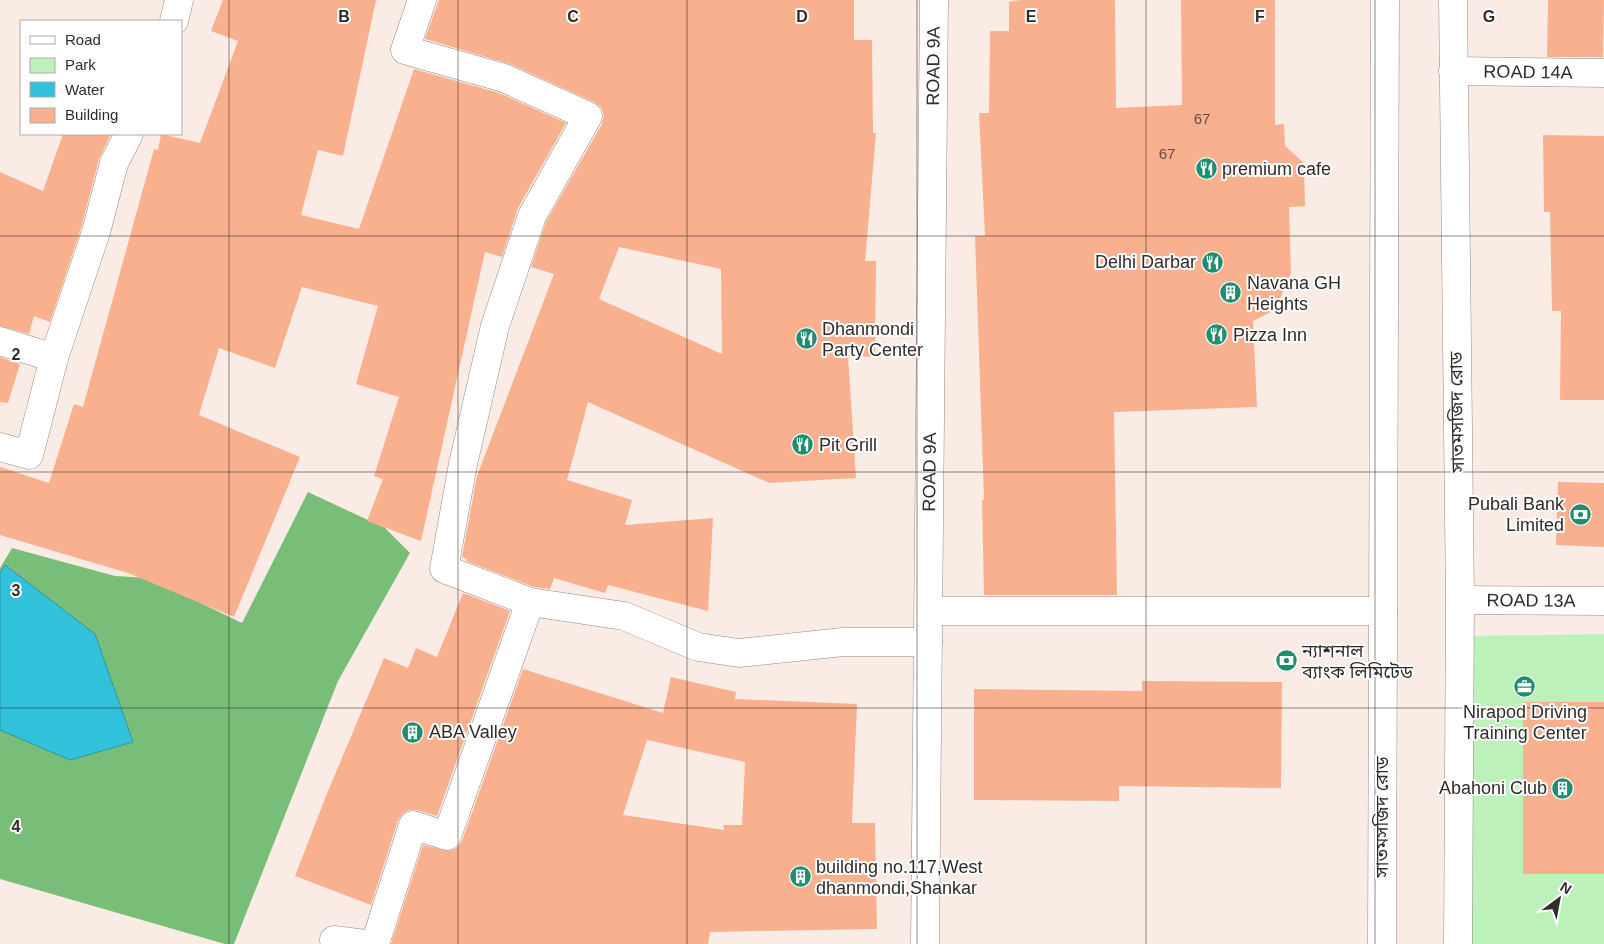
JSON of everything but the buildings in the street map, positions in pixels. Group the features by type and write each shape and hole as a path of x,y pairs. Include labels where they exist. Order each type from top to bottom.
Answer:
{"street":[{"path":"174,20 179,0"},
{"path":"422,0 405,50 504,78 588,116 532,216 495,326 464,464 444,569 530,602 624,616 698,647 739,653 843,642 928,642"},
{"name":"ROAD 9A","path":"925,944 934,0"},
{"name":"সাতমসজিদ রোড","path":"1382,944 1385,0"},
{"name":"সাতমসজিদ রোড","path":"1453,0 1460,600 1458,944"},
{"name":"ROAD 14A","path":"1453,70 1604,73"},
{"path":"0,446 29,455 54,358 96,232 114,163 128,135"},
{"path":"0,341 54,358"},
{"name":"ROAD 13A","path":"1460,600 1604,601"},
{"path":"375,944 414,825 447,836 530,602"},
{"path":"929,611 1383,611"},
{"path":"334,940 365,944"}],"green space":[{"path":"308,492 385,528 410,553 338,681 234,944 225,944 0,879 0,568 12,548 115,576 149,578 242,623"},
{"path":"1604,634 1604,944 1468,944 1464,636"}],"water":[{"path":"5,565 95,634 133,742 70,760 0,730 0,573"}],"place":[{"name":"premium cafe","path":"1206,169"},
{"name":"Delhi Darbar","path":"1212,262"},
{"name":"Navana GH Heights","path":"1231,293"},
{"name":"Pizza Inn","path":"1217,335"},
{"name":"Dhanmondi Party Center","path":"806,339"},
{"name":"Pit Grill","path":"803,445"},
{"name":"Pubali Bank Limited","path":"1580,514"},
{"name":"ন্যাশনাল ব্যাংক লিমিটেড","path":"1286,661"},
{"name":"Nirapod Driving Training Center","path":"1525,687"},
{"name":"ABA Valley","path":"413,732"},
{"name":"Abahoni Club","path":"1563,788"},
{"name":"building no.117,West dhanmondi,Shankar","path":"800,877"}]}
